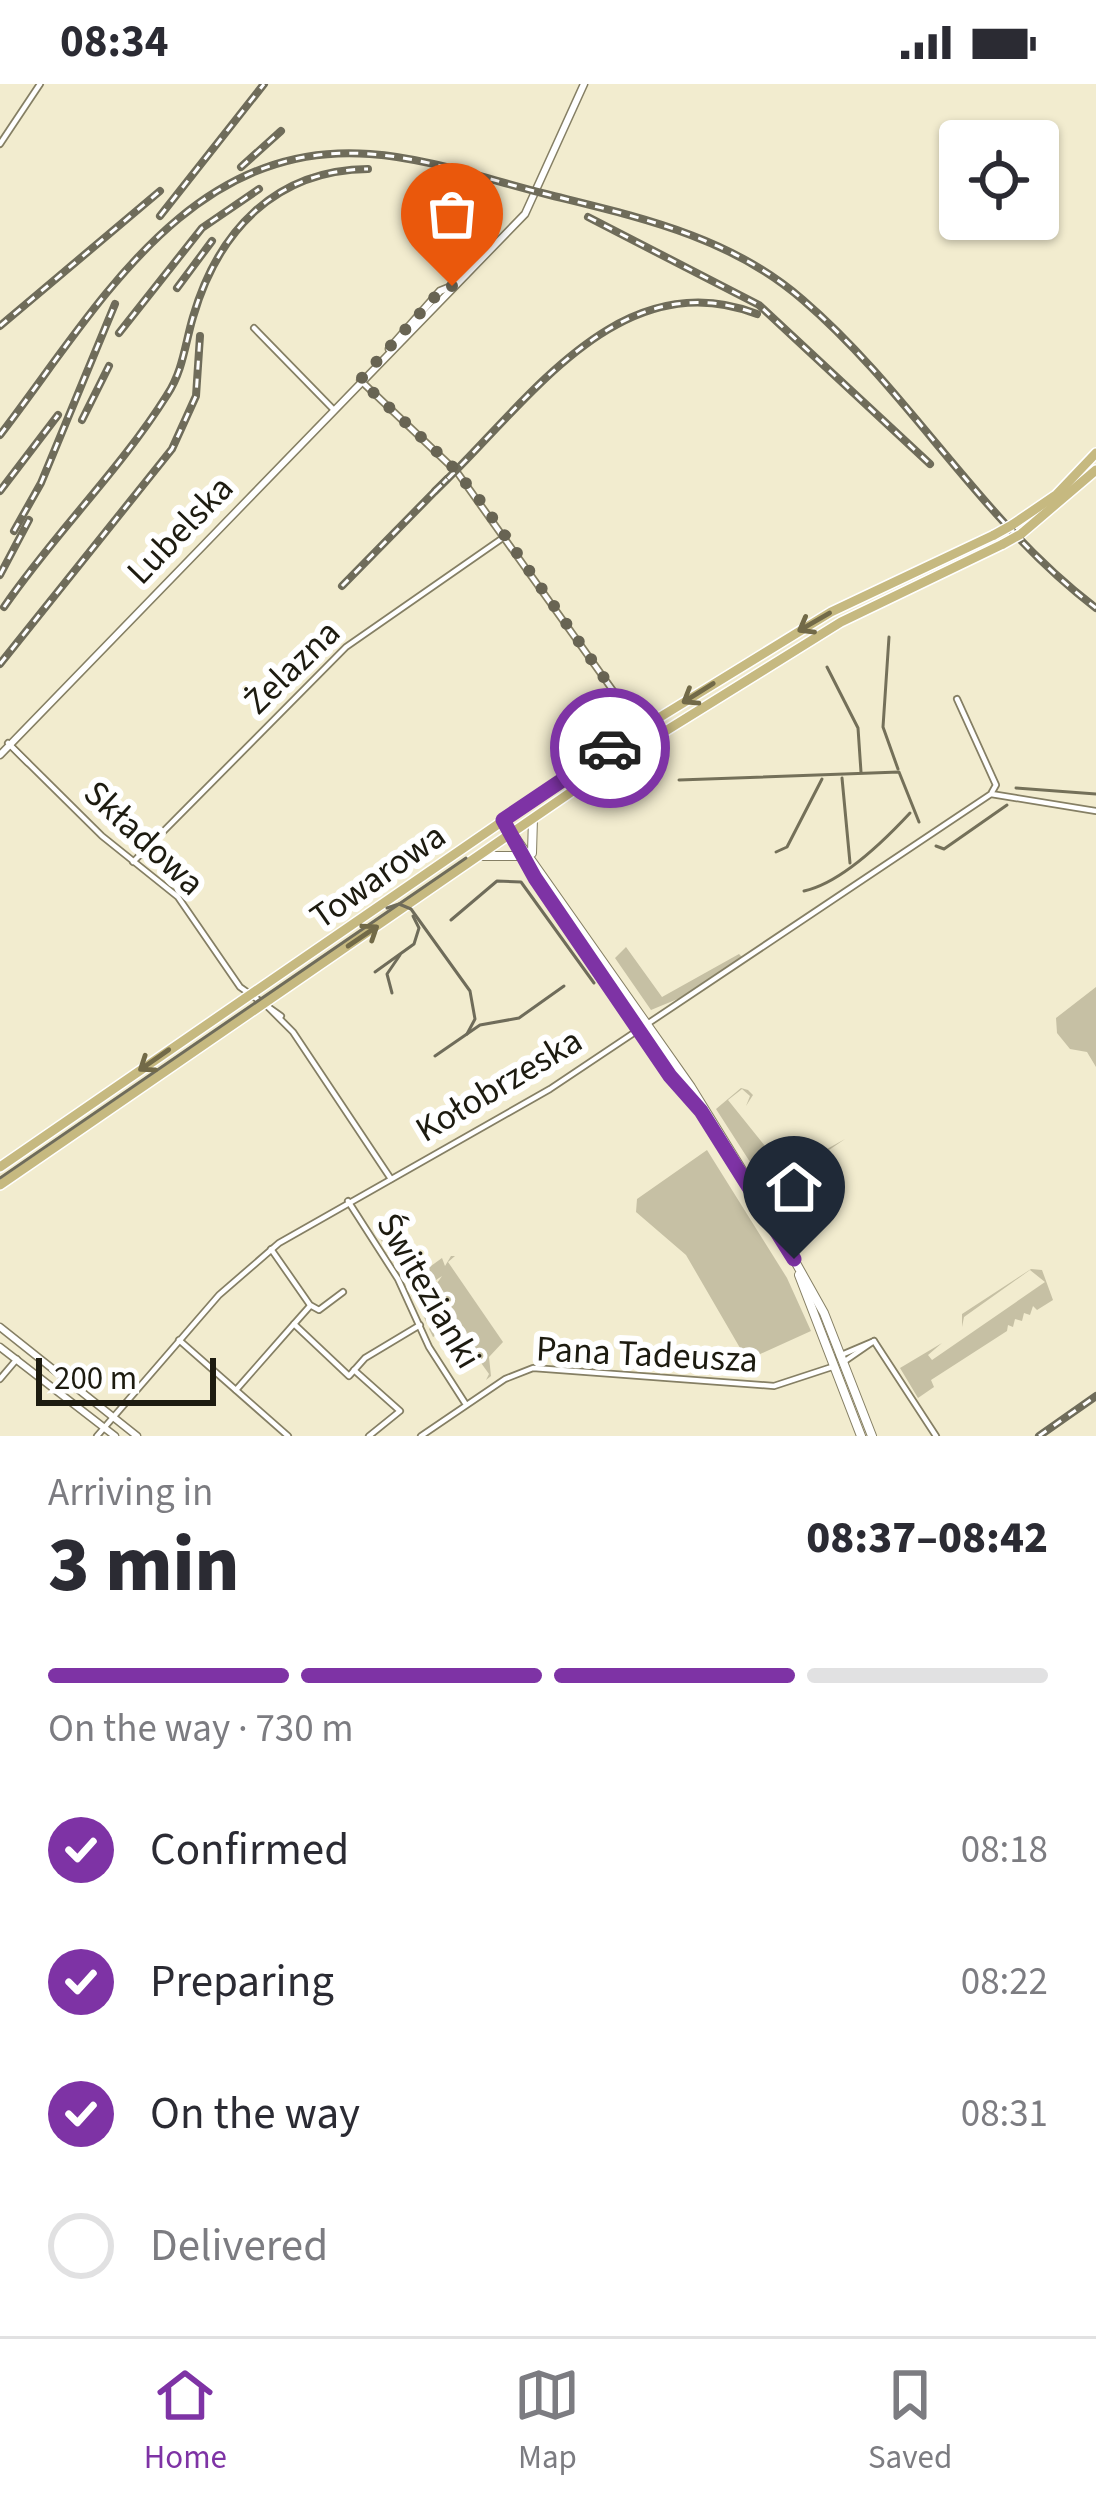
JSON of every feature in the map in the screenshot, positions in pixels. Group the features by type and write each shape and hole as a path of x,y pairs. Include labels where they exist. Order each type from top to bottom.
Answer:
{"main road":[{"name":"Towarowa","path":"0,1185 647,742 841,622 999,539 1057,495 1096,453"},
{"name":"Towarowa","path":"0,1167 621,741 634,726 659,718 814,622 906,576 1021,534 1096,470"},
{"path":"906,576 912,581 908,589"},
{"path":"526,855 533,818"},
{"path":"503,820 686,1099 701,1111 794,1259 872,1436"},
{"path":"479,856 526,855"},
{"path":"838,1361 861,1436"}],"street":[{"path":"0,144 40,84"},
{"name":"Lubelska","path":"3,749 525,214 582,85"},
{"path":"254,328 333,409"},
{"path":"360,380 451,465 507,535 647,742"},
{"name":"Żelazna","path":"134,862 346,647 507,535"},
{"path":"614,692 638,717 659,718"},
{"path":"957,699 996,785 991,794 1096,811"},
{"path":"634,726 638,717"},
{"name":"Składowa","path":"3,749 33,766 178,897 250,994 280,1016 391,1179"},
{"name":"Kołobrzeska","path":"97,1436 179,1340 271,1249 537,1096 991,794"},
{"name":"Świtezianki","path":"348,1201 398,1279 466,1405"},
{"path":"271,1249 310,1305 319,1310 343,1292"},
{"path":"236,1390 310,1305"},
{"path":"294,1324 350,1376 420,1325"},
{"path":"0,1327 137,1436"},
{"path":"179,1340 288,1436"},
{"name":"Pana Tadeusza","path":"422,1436 505,1379 533,1368 774,1386 815,1373 874,1341 880,1349"},
{"path":"890,1342 880,1349 936,1436"},
{"path":"0,1346 116,1436"},
{"path":"0,1379 17,1359"},
{"path":"354,1370 400,1411 369,1436"}],"shaded area":[{"path":"626,947 662,997 739,954 744,959 692,993 651,1010 615,958"},
{"path":"1096,987 1096,1067 1087,1052 1070,1049 1057,1033 1056,1018"},
{"path":"741,1088 753,1095 746,1106 750,1096 742,1089 728,1100 769,1151 767,1156 780,1175 804,1162 796,1149 809,1159 845,1139 784,1181 807,1216 795,1232 716,1109"},
{"path":"707,1150 787,1278 811,1331 747,1360 686,1255 636,1212 637,1199"},
{"path":"386,1227 396,1234 384,1236 439,1316 454,1299 446,1303 435,1286 442,1276 433,1282 424,1271 442,1258 445,1266 451,1256 455,1256 448,1262 503,1342 489,1357 491,1376 486,1380 489,1374 451,1321 449,1328 433,1337 429,1329 433,1325 427,1324 408,1281 377,1234"},
{"path":"1031,1269 1042,1270 1053,1300 1037,1310 1033,1306 1022,1321 1015,1319 1013,1327 1008,1325 1007,1331 931,1380 934,1387 918,1398 900,1368 942,1343 928,1355 932,1360 1045,1282 1030,1270 964,1317 962,1327 962,1314"}],"waterway":[{"path":"889,637 883,727 898,769"},
{"path":"827,667 858,728 861,772"},
{"path":"679,780 899,772 919,822"},
{"path":"842,778 850,863"},
{"path":"776,852 787,847 822,779"},
{"path":"1016,788 1096,794"},
{"path":"936,846 944,849 1007,805"},
{"path":"804,891 847,870 910,813"}],"tram line":[{"path":"0,1178 466,858"},
{"path":"451,920 497,881 521,882 594,983"},
{"path":"387,908 399,904 411,909 470,991 475,1019 467,1034"},
{"path":"375,972 414,944 419,928 413,916"},
{"path":"392,993 387,974 400,955"},
{"path":"435,1056 480,1025 519,1018 564,986"}],"railway":[{"path":"160,216 264,84"},
{"path":"241,167 281,131"},
{"path":"0,435 111,287 198,204 249,174 306,157 392,156 648,221 714,244 775,278 842,336 1017,536 1096,608"},
{"path":"4,607 167,395 204,286 235,233 255,211 305,180 368,169"},
{"path":"119,333 202,228 259,189"},
{"path":"0,326 160,191"},
{"path":"588,217 759,305 930,464"},
{"path":"177,288 212,241"},
{"path":"435,491 539,384 617,324 660,307 707,303 757,314"},
{"path":"14,531 41,483 115,304"},
{"path":"0,664 172,449 196,396 200,336"},
{"path":"82,420 109,366"},
{"path":"0,491 58,415"},
{"path":"342,586 447,479"},
{"path":"0,575 29,520"},
{"path":"1039,1436 1096,1396"}],"way so far":[{"path":"452,286 440,291 393,339 388,352 360,380 455,470 525,560 630,722 621,741 610,748"}],"route":[{"path":"610,748 503,820 535,878 686,1099 701,1111 794,1259"}]}
